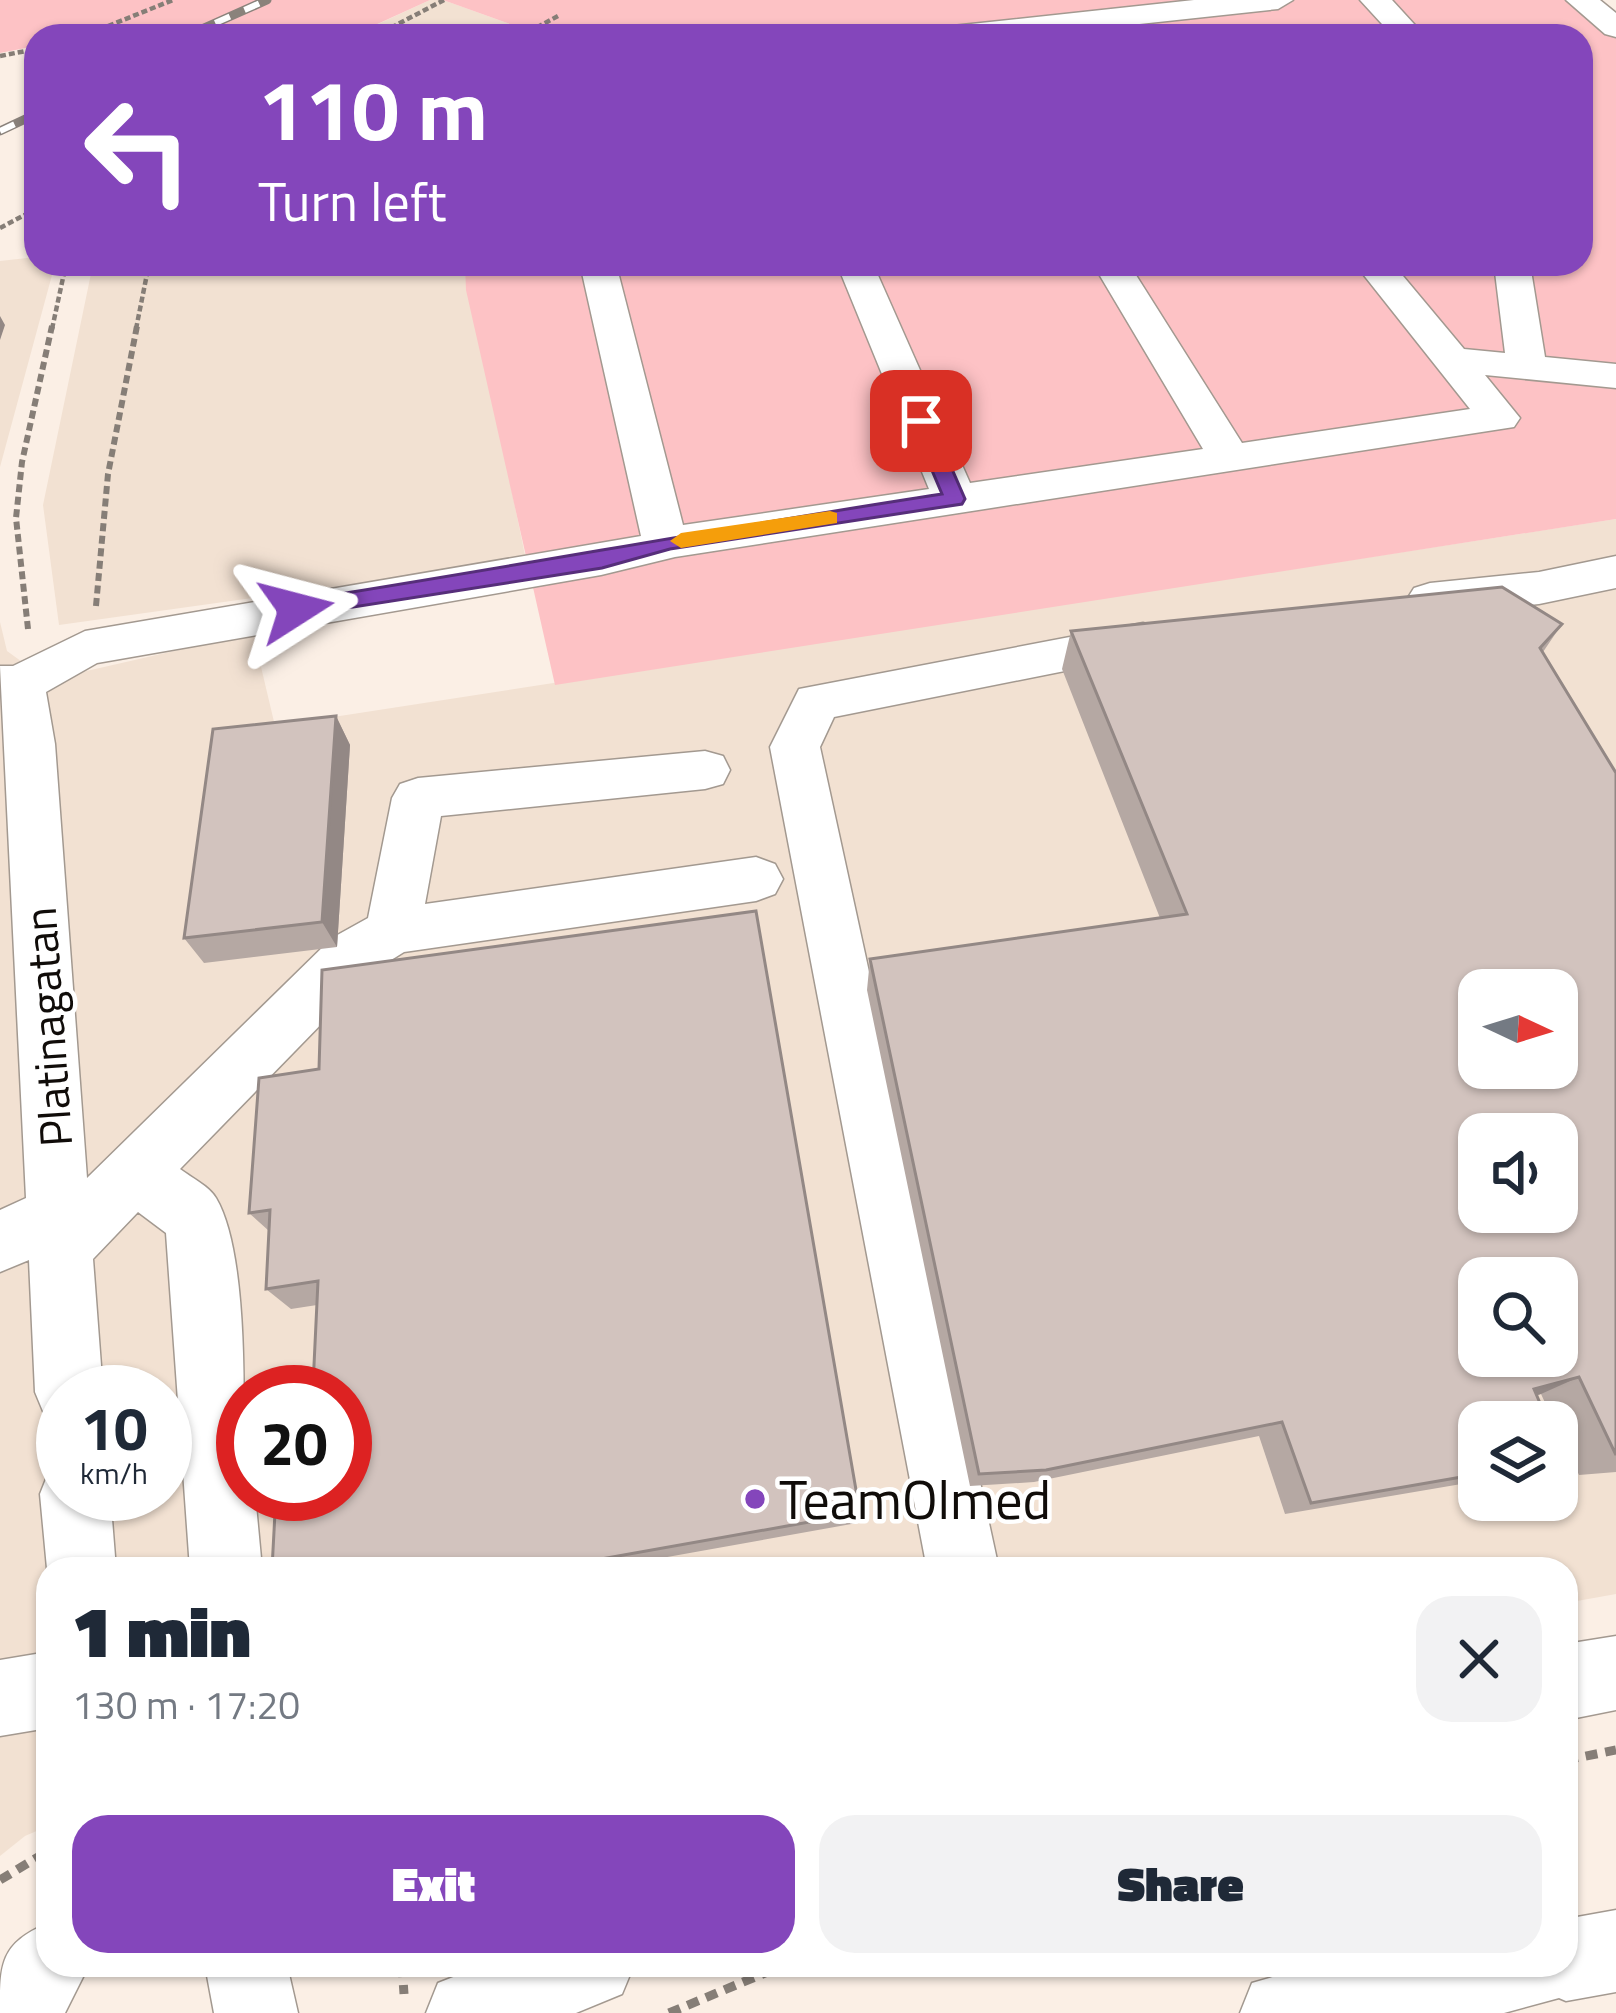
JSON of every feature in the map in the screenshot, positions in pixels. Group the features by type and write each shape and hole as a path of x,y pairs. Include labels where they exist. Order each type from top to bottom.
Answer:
{"street":[{"path":"1083,24 1278,0"},
{"path":"1375,0 1398,24"},
{"path":"1581,0 1616,28"},
{"path":"601,276 665,543"},
{"path":"860,276 955,499"},
{"path":"1118,276 1230,458"},
{"path":"11,684 86,648 602,560 665,543 1498,418 1383,276"},
{"path":"1514,276 1527,366"},
{"path":"1451,360 1616,376"},
{"path":"1380,604 1539,588 1616,572"},
{"path":"961,1557 795,747 816,702 1202,630"},
{"name":"Platinagatan","path":"11,684 30,744 25,1084 39,1235 64,1365"},
{"path":"393,932 418,798 705,770"},
{"path":"39,1235 136,1173 352,955 393,932 756,879"},
{"path":"136,1173 192,1215 200,1242 225,1557"},
{"path":"77,1521 79,1557"},
{"path":"1578,1680 1616,1673"},
{"path":"0,1698 36,1692"},
{"path":"1578,1958 1616,1951"},
{"path":"248,1977 256,2013"},
{"path":"468,2013 562,1977"},
{"path":"1282,2013 1476,1977"}],"path":[{"path":"113,24 173,0"},
{"path":"397,24 444,0"},
{"path":"543,24 558,16"},
{"path":"11,684 31,651 16,518 20,480 63,276"},
{"path":"86,648 95,615 108,474 147,276"},
{"path":"1578,1758 1616,1750"},
{"path":"0,1880 36,1858"},
{"path":"669,2013 755,1977"}],"shaded area":[{"path":"0,0 430,0 377,24 24,24 24,48 0,53"},
{"path":"430,0 443,0 510,24 378,24"},
{"path":"443,0 1588,0 1616,24 1616,519 555,685 465,276 1593,276 1593,24 510,24"},
{"path":"24,258 24,276 52,276 0,467 0,261"},
{"path":"91,276 467,276 526,560 59,625 43,505"},
{"path":"1616,519 1616,1594 1578,1601 1578,1557 36,1557 36,1831 0,1856 0,622 7,651 47,680 253,633 275,726"}],"building":[{"path":"1502,587 1562,624 1540,648 1616,773 1616,1455 1579,1377 1534,1389 1539,1401 1458,1401 1458,1478 1311,1503 1282,1422 1046,1470 979,1474 870,959 1187,914 1071,631"},
{"path":"336,716 322,922 184,938 213,729"},
{"path":"756,911 860,1513 612,1557 273,1557 275,1521 372,1521 372,1365 314,1365 318,1281 266,1289 270,1210 249,1213 259,1078 319,1069 322,970"}],"railway":[{"path":"213,24 267,0"},
{"path":"0,131 24,120"}],"slow traffic":[{"path":"681,541 830,518"}],"place":[{"name":"TeamOlmed","path":"755,1499"}],"route":[{"path":"296,609 602,560 665,543 955,499 921,421"}]}
